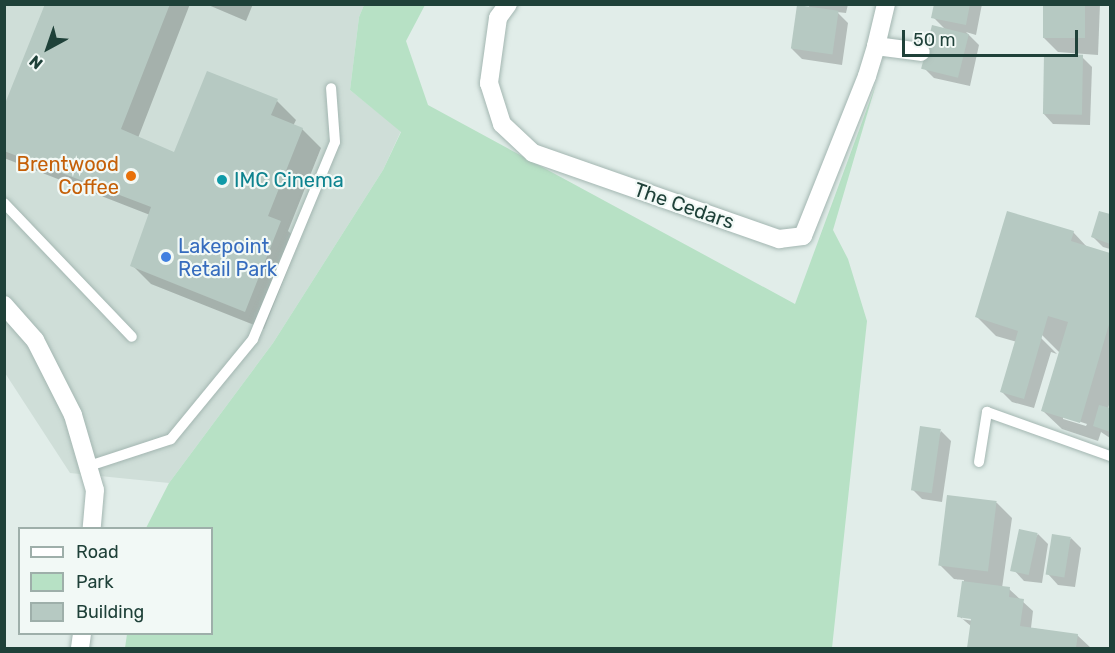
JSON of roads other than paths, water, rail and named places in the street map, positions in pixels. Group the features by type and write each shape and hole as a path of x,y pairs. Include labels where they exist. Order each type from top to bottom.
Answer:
{"street":[{"name":"The Cedars","path":"508,4 498,18 489,82 502,124 533,153 779,239 804,236 867,76 876,46"},
{"path":"886,4 876,46 921,52"},
{"path":"4,305 34,340 73,415 95,490 92,527"}],"lane":[{"path":"89,466 171,439 253,339 335,142 331,88"},
{"path":"4,203 132,337"},
{"path":"979,462 987,412 1110,456"}],"place":[{"name":"Brentwood Coffee","path":"131,176"},
{"name":"IMC Cinema","path":"222,180"},
{"name":"Lakepoint Retail Park","path":"166,257"}]}
